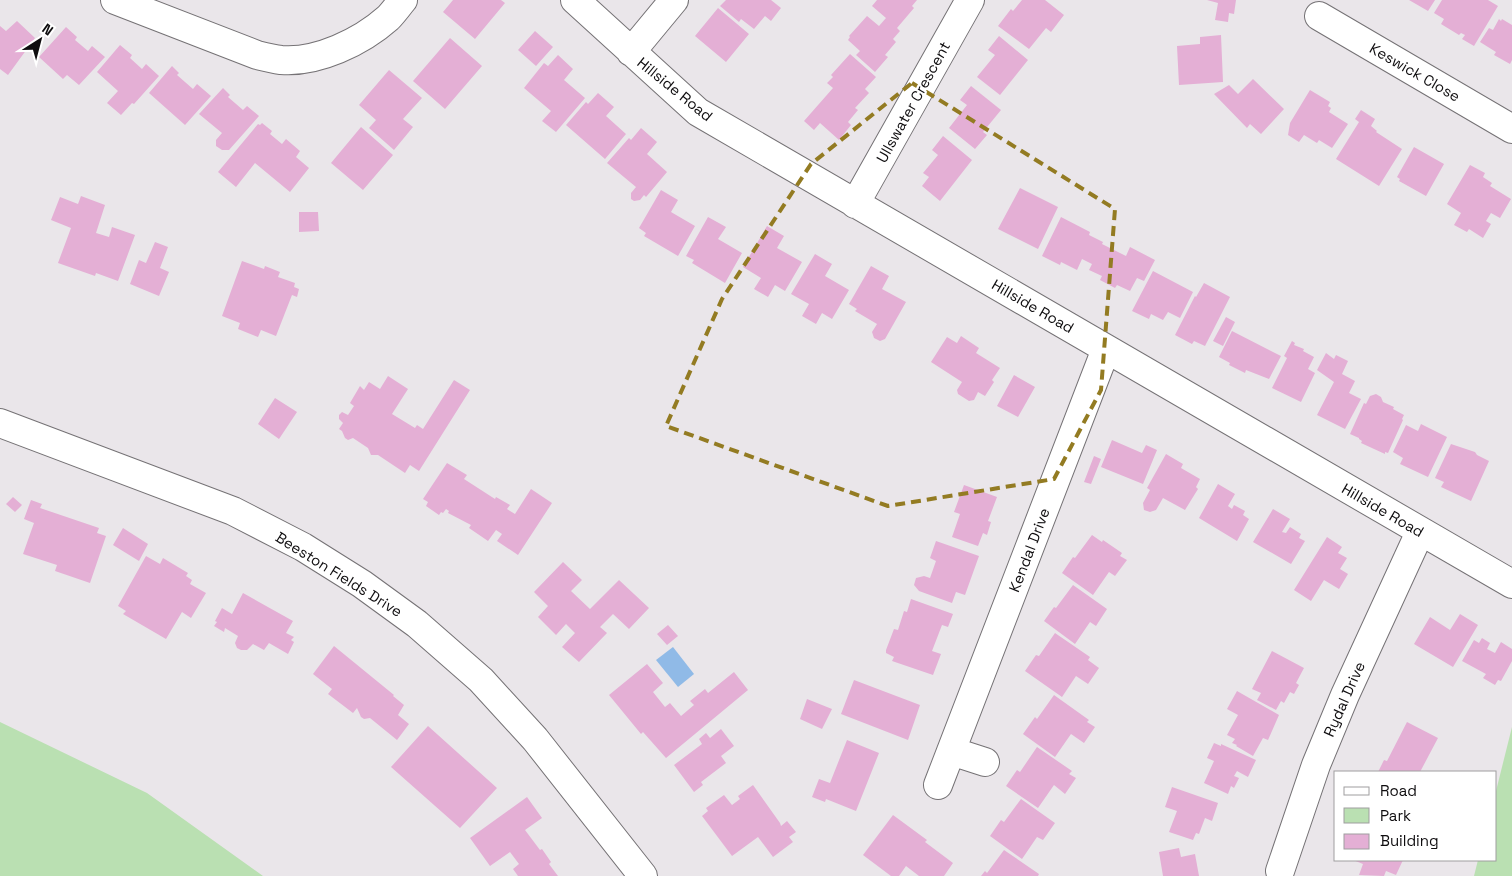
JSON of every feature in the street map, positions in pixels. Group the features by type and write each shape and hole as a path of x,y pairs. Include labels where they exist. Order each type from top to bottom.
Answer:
{"street":[{"path":"115,0 257,55 282,60 328,53 347,45 368,33 388,18 403,0"},
{"name":"Hillside Road","path":"575,0 698,112 1512,584"},
{"path":"631,52 674,0"},
{"name":"Ullswater Crescent","path":"856,204 970,0"},
{"name":"Keswick Close","path":"1319,16 1512,129"},
{"name":"Kendal Drive","path":"938,785 1106,349"},
{"name":"Beeston Fields Drive","path":"0,423 233,511 302,547 370,590 417,624 481,680 536,739 643,876"},
{"name":"Rydal Drive","path":"1280,871 1316,765 1338,712 1420,532"},
{"path":"951,751 985,762"}],"highlighted area":[{"path":"912,83 1115,209 1101,390 1054,479 888,506 666,426 722,299 811,164"}],"green space":[{"path":"0,722 147,793 263,876 0,876"},
{"path":"1512,727 1512,876 1474,876 1478,861 1497,861 1497,787"}],"water":[{"path":"673,647 694,674 678,687 656,660"}],"building":[{"path":"453,0 501,0 505,3 475,39 443,12"},
{"path":"726,0 771,0 781,8 771,21 765,16 754,29 741,19 739,22 720,6"},
{"path":"877,0 917,0 912,6 914,8 897,28 900,31 893,39 896,42 885,55 888,57 875,72 856,55 860,51 848,40 849,36 867,16 879,26 886,18 872,6"},
{"path":"1022,0 1045,0 1064,15 1051,32 1046,28 1029,49 998,26 1011,9 1013,11"},
{"path":"1207,0 1236,0 1234,14 1229,13 1228,22 1215,20 1218,3"},
{"path":"1409,0 1435,0 1428,11"},
{"path":"1442,0 1488,0 1498,6 1474,46 1462,39 1465,35 1461,33 1459,35 1441,24 1444,19 1434,13"},
{"path":"718,8 749,34 726,62 695,36"},
{"path":"1499,19 1512,25 1512,60 1510,64 1494,55 1496,52 1480,42 1489,28 1493,30"},
{"path":"17,21 35,38 8,75 0,69 0,26 6,31"},
{"path":"66,27 77,37 75,40 88,51 92,46 105,57 79,85 67,75 63,79 39,57"},
{"path":"535,31 553,47 536,66 518,50"},
{"path":"1221,35 1223,82 1179,85 1177,46 1200,44 1200,37"},
{"path":"999,36 1028,60 1000,95 977,77 995,55 988,50"},
{"path":"450,38 482,66 445,109 413,81"},
{"path":"120,45 132,55 130,58 142,69 146,64 159,76 134,104 132,103 121,115 107,103 118,91 97,72"},
{"path":"850,54 876,77 865,89 869,93 855,108 858,110 848,122 851,125 839,140 820,123 814,130 804,121 833,88 827,83 833,77 831,75"},
{"path":"558,55 573,69 564,80 585,98 556,132 542,121 551,111 524,88 544,63 548,66"},
{"path":"172,66 179,73 177,75 193,89 197,84 211,96 185,125 149,93"},
{"path":"389,70 422,98 403,119 413,127 394,150 369,128 376,120 359,105"},
{"path":"1253,79 1284,109 1261,134 1250,124 1247,128 1214,94 1229,85 1238,94"},
{"path":"971,86 1001,110 983,132 987,135 975,149 949,128 967,105 960,100"},
{"path":"223,88 230,95 228,97 243,110 247,106 259,116 229,150 222,150 216,146 216,140 222,133 199,114"},
{"path":"1310,90 1330,102 1328,106 1331,108 1329,112 1348,124 1332,148 1319,140 1317,143 1304,135 1299,142 1288,135 1290,123"},
{"path":"598,93 614,107 606,116 626,134 605,159 566,125 586,102 588,104"},
{"path":"1361,110 1375,119 1371,126 1376,132 1402,149 1379,186 1336,159 1359,122 1355,119"},
{"path":"262,123 272,131 270,134 282,144 286,139 300,151 296,157 309,168 290,192 255,163 236,187 218,172 258,124"},
{"path":"361,127 393,155 363,190 331,163"},
{"path":"641,128 657,142 647,154 667,172 646,197 644,195 640,200 634,201 631,199 631,193 636,187 607,163 629,138 631,140"},
{"path":"943,136 972,160 940,201 922,186 929,177 923,173 938,155 932,150"},
{"path":"1414,147 1444,164 1426,196 1399,181 1400,179 1397,177"},
{"path":"1470,165 1485,173 1483,177 1492,183 1490,186 1511,199 1500,218 1491,213 1486,221 1491,224 1483,238 1469,229 1467,232 1454,225 1461,213 1447,204"},
{"path":"1020,188 1058,207 1038,249 998,229"},
{"path":"661,190 678,200 671,212 695,226 678,256 644,236 646,233 639,228"},
{"path":"81,196 105,205 96,233 109,237 112,227 135,235 118,281 96,273 95,276 58,263 71,228 51,220 60,197 78,204"},
{"path":"299,212 318,212 319,231 299,232"},
{"path":"708,217 726,227 718,239 742,253 725,283 692,263 694,260 686,256"},
{"path":"1061,217 1090,232 1089,235 1103,242 1102,244 1126,256 1130,247 1155,260 1144,281 1137,278 1130,291 1117,285 1115,288 1100,280 1102,276 1089,270 1092,264 1082,259 1077,270 1061,262 1060,265 1042,256"},
{"path":"767,226 784,236 777,248 802,262 785,291 775,285 768,297 754,289 761,278 743,267"},
{"path":"155,242 168,247 160,268 169,272 159,296 130,284 139,260 146,263"},
{"path":"815,254 832,264 825,276 849,290 832,319 822,313 816,324 802,316 809,304 791,294"},
{"path":"242,261 264,269 265,266 280,272 278,277 295,283 294,287 299,289 297,297 292,295 276,336 261,330 258,337 238,329 240,323 222,316"},
{"path":"871,266 889,276 882,289 906,302 885,339 880,341 874,338 872,332 877,324 855,311 857,309 849,304"},
{"path":"1153,271 1193,292 1180,318 1168,312 1163,320 1151,314 1149,319 1132,311"},
{"path":"1204,283 1230,297 1205,346 1194,341 1192,344 1175,335 1195,296"},
{"path":"1226,317 1235,322 1223,346 1213,341"},
{"path":"1232,331 1281,356 1269,379 1246,370 1245,373 1229,365 1230,363 1219,357"},
{"path":"961,336 979,348 976,353 1000,368 985,396 978,392 974,400 969,401 958,394 957,390 962,382 931,362 947,337 957,343"},
{"path":"1292,341 1295,343 1294,345 1304,349 1303,351 1314,357 1308,369 1315,373 1301,402 1272,388 1287,358 1284,356"},
{"path":"1326,353 1334,359 1336,355 1348,361 1342,374 1355,381 1349,393 1361,399 1345,429 1317,415 1334,382 1317,370"},
{"path":"1014,375 1035,387 1018,417 997,406"},
{"path":"388,376 408,389 392,414 415,428 417,425 423,429 454,380 470,390 419,471 410,465 405,473 378,455 371,455 368,448 353,438 348,440 345,438 339,429 343,423 339,419 339,415 342,412 348,415 354,406 350,403 360,386 364,390 369,382 380,389"},
{"path":"1376,394 1381,397 1383,402 1394,407 1393,409 1404,415 1388,453 1385,452 1385,454 1361,443 1362,441 1359,438 1350,434 1364,403 1366,404 1370,396"},
{"path":"275,398 297,412 279,439 258,424"},
{"path":"1421,424 1447,437 1428,477 1400,464 1403,458 1393,452 1406,425 1418,431"},
{"path":"1112,440 1142,453 1146,445 1157,450 1143,484 1101,467"},
{"path":"1451,444 1475,452 1489,461 1471,501 1441,487 1444,482 1435,478"},
{"path":"1166,454 1183,464 1181,468 1200,479 1196,487 1198,489 1185,510 1163,498 1156,510 1150,512 1144,510 1143,503 1150,490 1147,488"},
{"path":"1094,456 1101,459 1091,484 1084,482"},
{"path":"447,463 467,475 464,479 495,499 496,497 510,505 507,509 515,514 531,489 552,503 518,555 497,541 502,534 496,530 488,541 469,528 471,525 448,513 449,511 446,509 439,515 426,506 428,502 423,499"},
{"path":"1218,484 1235,494 1228,506 1232,509 1234,505 1245,511 1243,515 1249,519 1237,541 1199,518"},
{"path":"964,485 997,497 988,521 991,522 987,535 983,533 978,546 952,537 960,514 954,512"},
{"path":"13,497 22,505 15,512 6,504"},
{"path":"31,500 42,504 40,508 99,528 97,533 106,536 90,583 55,571 57,565 23,554 34,523 24,519"},
{"path":"1273,509 1290,519 1282,532 1286,533 1290,527 1301,534 1299,538 1305,541 1291,564 1253,542"},
{"path":"123,528 148,544 139,561 113,545"},
{"path":"1092,535 1122,553 1120,556 1127,560 1115,576 1109,572 1093,595 1062,573"},
{"path":"1327,537 1342,547 1338,553 1347,558 1340,569 1348,574 1339,589 1324,580 1311,601 1294,590"},
{"path":"936,541 979,556 965,595 956,592 952,603 919,591 914,585 916,578 924,576 930,578 936,561 930,558"},
{"path":"146,556 160,564 163,558 188,573 186,576 192,580 190,584 206,593 191,618 182,612 166,639 123,614 126,611 118,606"},
{"path":"563,562 582,580 571,591 590,609 619,580 649,608 629,629 613,614 600,627 607,633 579,662 562,647 575,633 566,624 556,635 538,617 548,606 534,592"},
{"path":"1073,585 1107,609 1096,626 1090,622 1075,644 1044,621"},
{"path":"243,593 293,621 286,633 294,637 291,640 294,642 288,654 269,643 264,650 253,644 247,650 241,650 237,648 235,643 238,636 225,628 224,632 214,626 222,608 232,614"},
{"path":"911,599 953,614 948,627 942,625 932,651 941,654 933,675 892,661 894,657 886,653 894,629 898,630 904,611 907,612"},
{"path":"1460,614 1478,625 1453,667 1414,644 1430,617 1450,630"},
{"path":"668,625 678,636 667,645 657,634"},
{"path":"1055,633 1090,657 1088,660 1099,668 1088,684 1076,676 1062,697 1025,671 1036,655 1039,656"},
{"path":"1482,638 1490,643 1487,649 1495,653 1501,642 1512,649 1512,661 1501,681 1498,680 1495,685 1483,678 1486,674 1462,661 1474,640 1479,643"},
{"path":"334,646 404,705 398,715 409,724 397,740 370,718 364,719 361,717 357,708 353,713 328,694 332,689 313,674"},
{"path":"1272,651 1304,668 1296,683 1299,685 1294,694 1290,692 1284,703 1281,701 1276,710 1257,700 1261,693 1252,689"},
{"path":"647,664 663,683 653,692 665,707 670,703 681,716 694,705 690,701 705,689 708,693 734,672 748,690 666,758 643,732 641,734 609,695"},
{"path":"854,680 920,705 908,740 841,714"},
{"path":"1237,691 1279,715 1268,740 1263,738 1253,756 1232,743 1235,739 1227,735 1238,715 1227,709"},
{"path":"1054,695 1089,720 1087,722 1095,727 1084,743 1071,734 1055,757 1023,734 1035,717 1037,719"},
{"path":"807,699 832,709 822,729 800,719"},
{"path":"1407,722 1438,738 1421,771 1378,771 1384,760 1387,761"},
{"path":"428,726 497,788 460,828 391,767"},
{"path":"721,729 734,746 721,756 726,763 701,782 703,785 694,792 674,765 702,744 699,739 706,733 710,738"},
{"path":"847,740 879,753 856,811 826,799 825,802 812,797 819,779 830,783"},
{"path":"1214,743 1221,746 1221,744 1256,760 1248,777 1237,771 1234,776 1239,778 1234,788 1231,786 1228,794 1204,783 1214,761 1207,758"},
{"path":"1037,747 1072,771 1069,774 1076,778 1065,794 1054,785 1038,808 1006,786 1017,770 1020,772"},
{"path":"753,785 781,826 787,821 796,832 789,837 793,842 773,857 758,837 732,856 702,816 708,811 706,808 724,795 732,805 740,799 738,796"},
{"path":"1172,787 1218,803 1212,821 1205,818 1199,834 1196,833 1193,840 1169,832 1177,811 1165,807"},
{"path":"527,797 542,818 525,830 540,850 542,849 551,862 549,864 558,876 518,876 513,869 519,864 510,852 490,866 470,838"},
{"path":"1021,799 1055,823 1043,840 1037,837 1022,859 990,836 1001,820 1004,822"},
{"path":"893,815 927,840 925,842 953,863 944,876 919,876 906,866 899,876 891,876 863,855"},
{"path":"1179,848 1181,857 1195,854 1199,876 1163,876 1159,852"},
{"path":"1004,850 1039,874 1038,876 981,876 985,871 987,873"},
{"path":"1356,861 1403,861 1396,875 1386,871 1384,876 1359,875 1363,864"}]}
